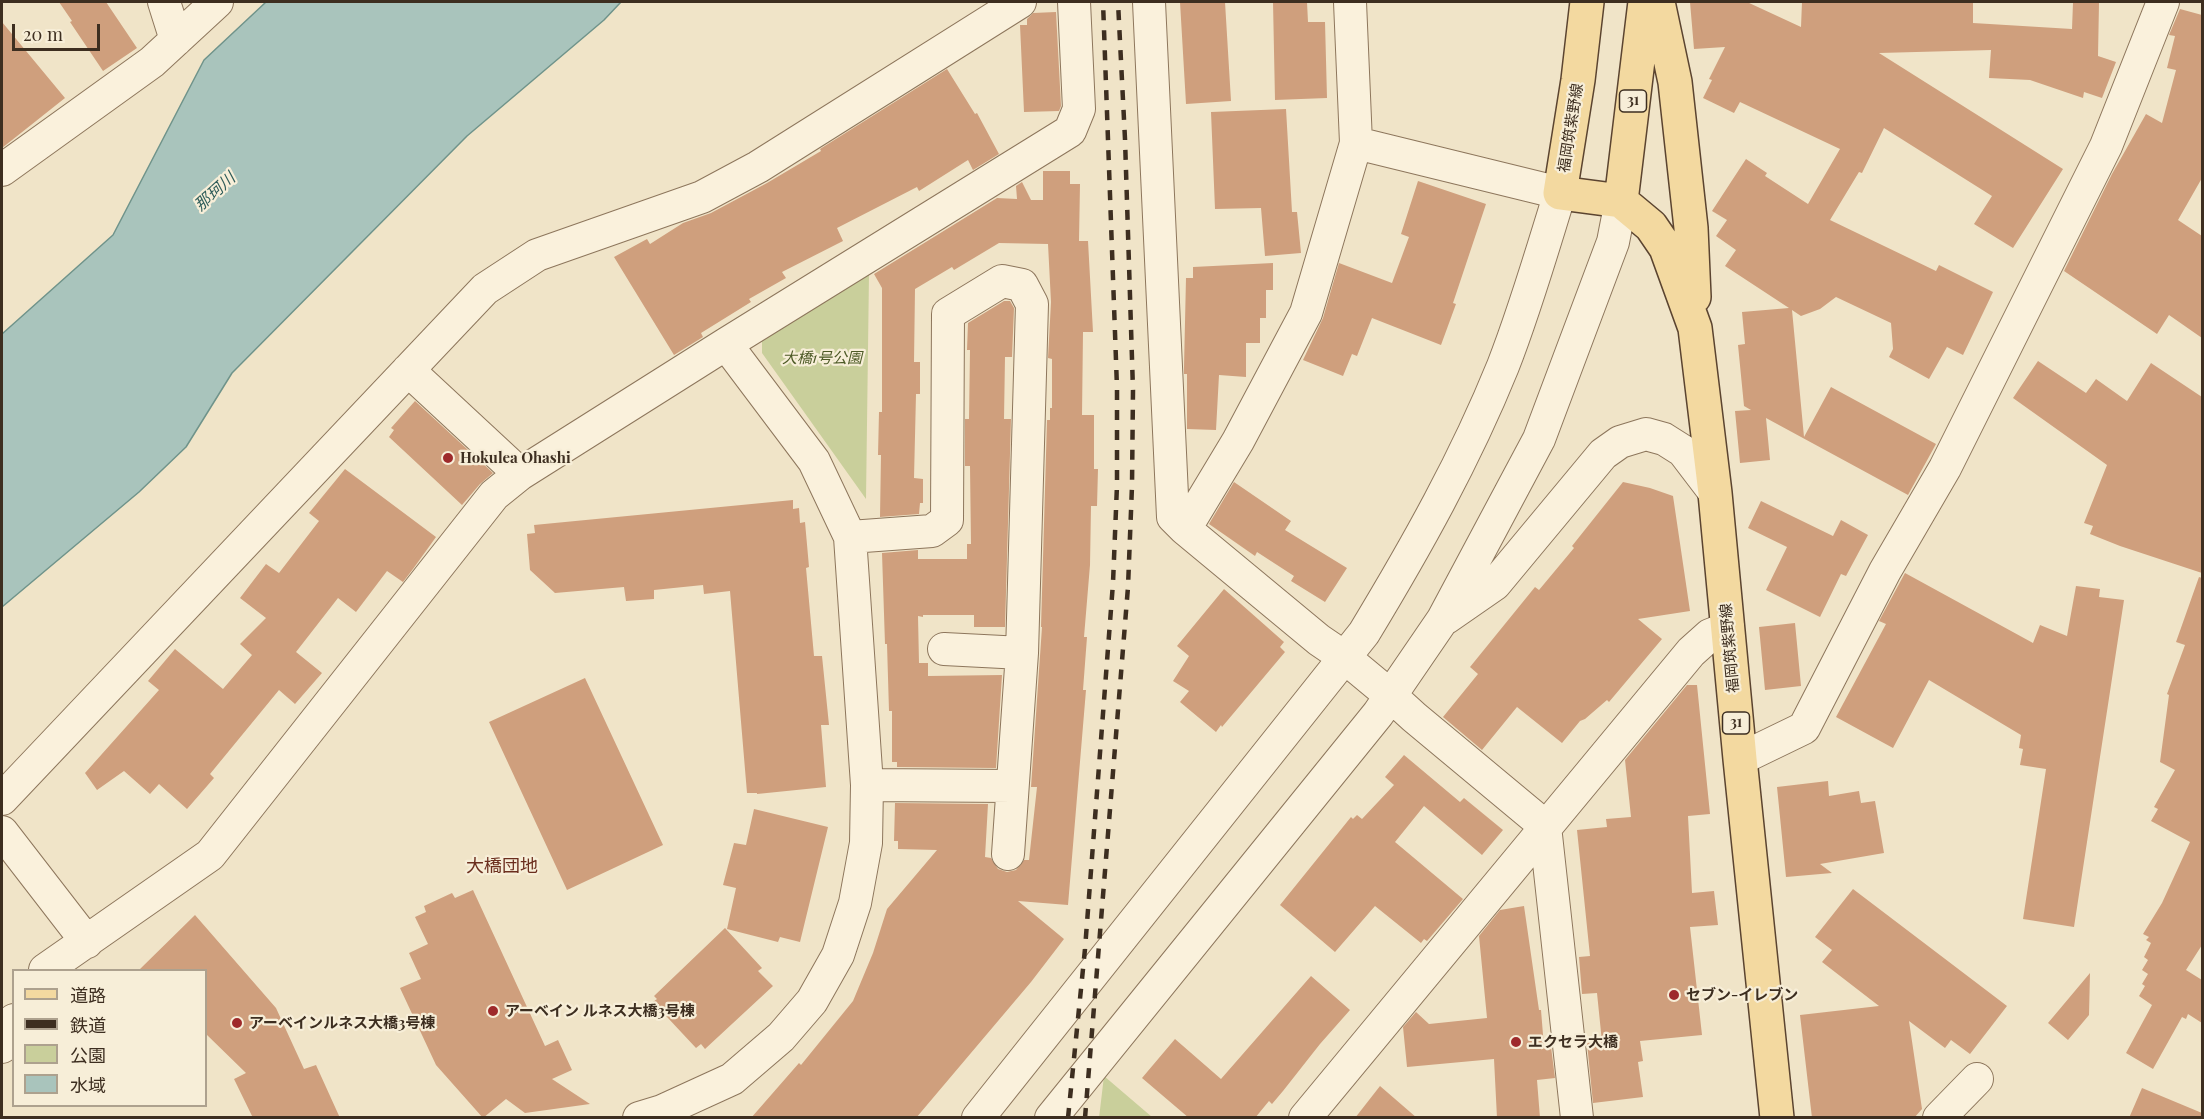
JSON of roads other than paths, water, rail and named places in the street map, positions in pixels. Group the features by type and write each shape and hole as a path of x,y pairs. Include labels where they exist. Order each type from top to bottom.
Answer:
{"main road":[{"name":"福岡筑紫野線","path":"1587,2 1578,80 1560,193 1621,201 1651,226 1666,248 1695,328 1715,493 1777,1118"},
{"name":"31","path":"1621,201 1646,2"},
{"path":"1658,2 1675,82 1691,228 1695,328"}],"street":[{"path":"164,2 176,40"},
{"path":"2,170 152,62 216,2"},
{"path":"2,799 485,289 537,255 702,197 739,177 1020,2"},
{"path":"46,969 210,855 494,495 520,474 1070,131 1079,109 1074,2"},
{"path":"1149,2 1173,517 1545,826 1577,1118"},
{"path":"1185,529 1238,441 1306,313 1356,143 1350,2"},
{"path":"1740,759 1804,728 1885,571 1945,468 2101,156 2163,2"},
{"path":"978,1118 1364,633 1417,545 1467,449 1503,365 1560,193 1356,143"},
{"path":"1051,1118 1391,696 1443,619 1539,439 1613,242 1621,201"},
{"path":"850,537 932,531 947,520 948,314 1002,281 1022,285 1032,304 1022,653 1008,854"},
{"path":"639,1118 662,1111 732,1079 782,1037 812,1001 838,955 855,903 866,843 867,785 850,537 814,461 726,344"},
{"path":"408,370 520,474"},
{"path":"1443,619 1495,584 1603,454 1620,442 1646,434 1664,440 1683,451 1715,493"},
{"path":"1305,1118 1691,652 1710,635 1728,628"},
{"path":"944,649 1022,653"},
{"path":"867,785 1012,786"},
{"path":"2,832 87,942"},
{"path":"2,1047 12,1024"},
{"path":"1940,1118 1977,1079"}],"water":[{"name":"那珂川","path":"266,2 621,2 604,20 467,136 232,373 186,447 139,492 2,607 2,334 113,235 204,60"}],"railway":[{"path":"1068,1118 1085,949 1113,583 1117,485 1117,388 1103,2"},
{"path":"1085,1118 1128,587 1132,486 1133,390 1118,2"}],"place":[{"name":"Hokulea Ohashi","path":"448,458"},
{"name":"セブン-イレブン","path":"1674,995"},
{"name":"アーベイン ルネス大橋3号棟","path":"493,1011"},
{"name":"アーベインルネス大橋3号棟","path":"237,1023"},
{"name":"エクセラ大橋","path":"1516,1042"}],"district":[{"name":"大橋団地","path":"502,866"}],"park label":[{"name":"大橋1号公園","path":"822,358"}]}
